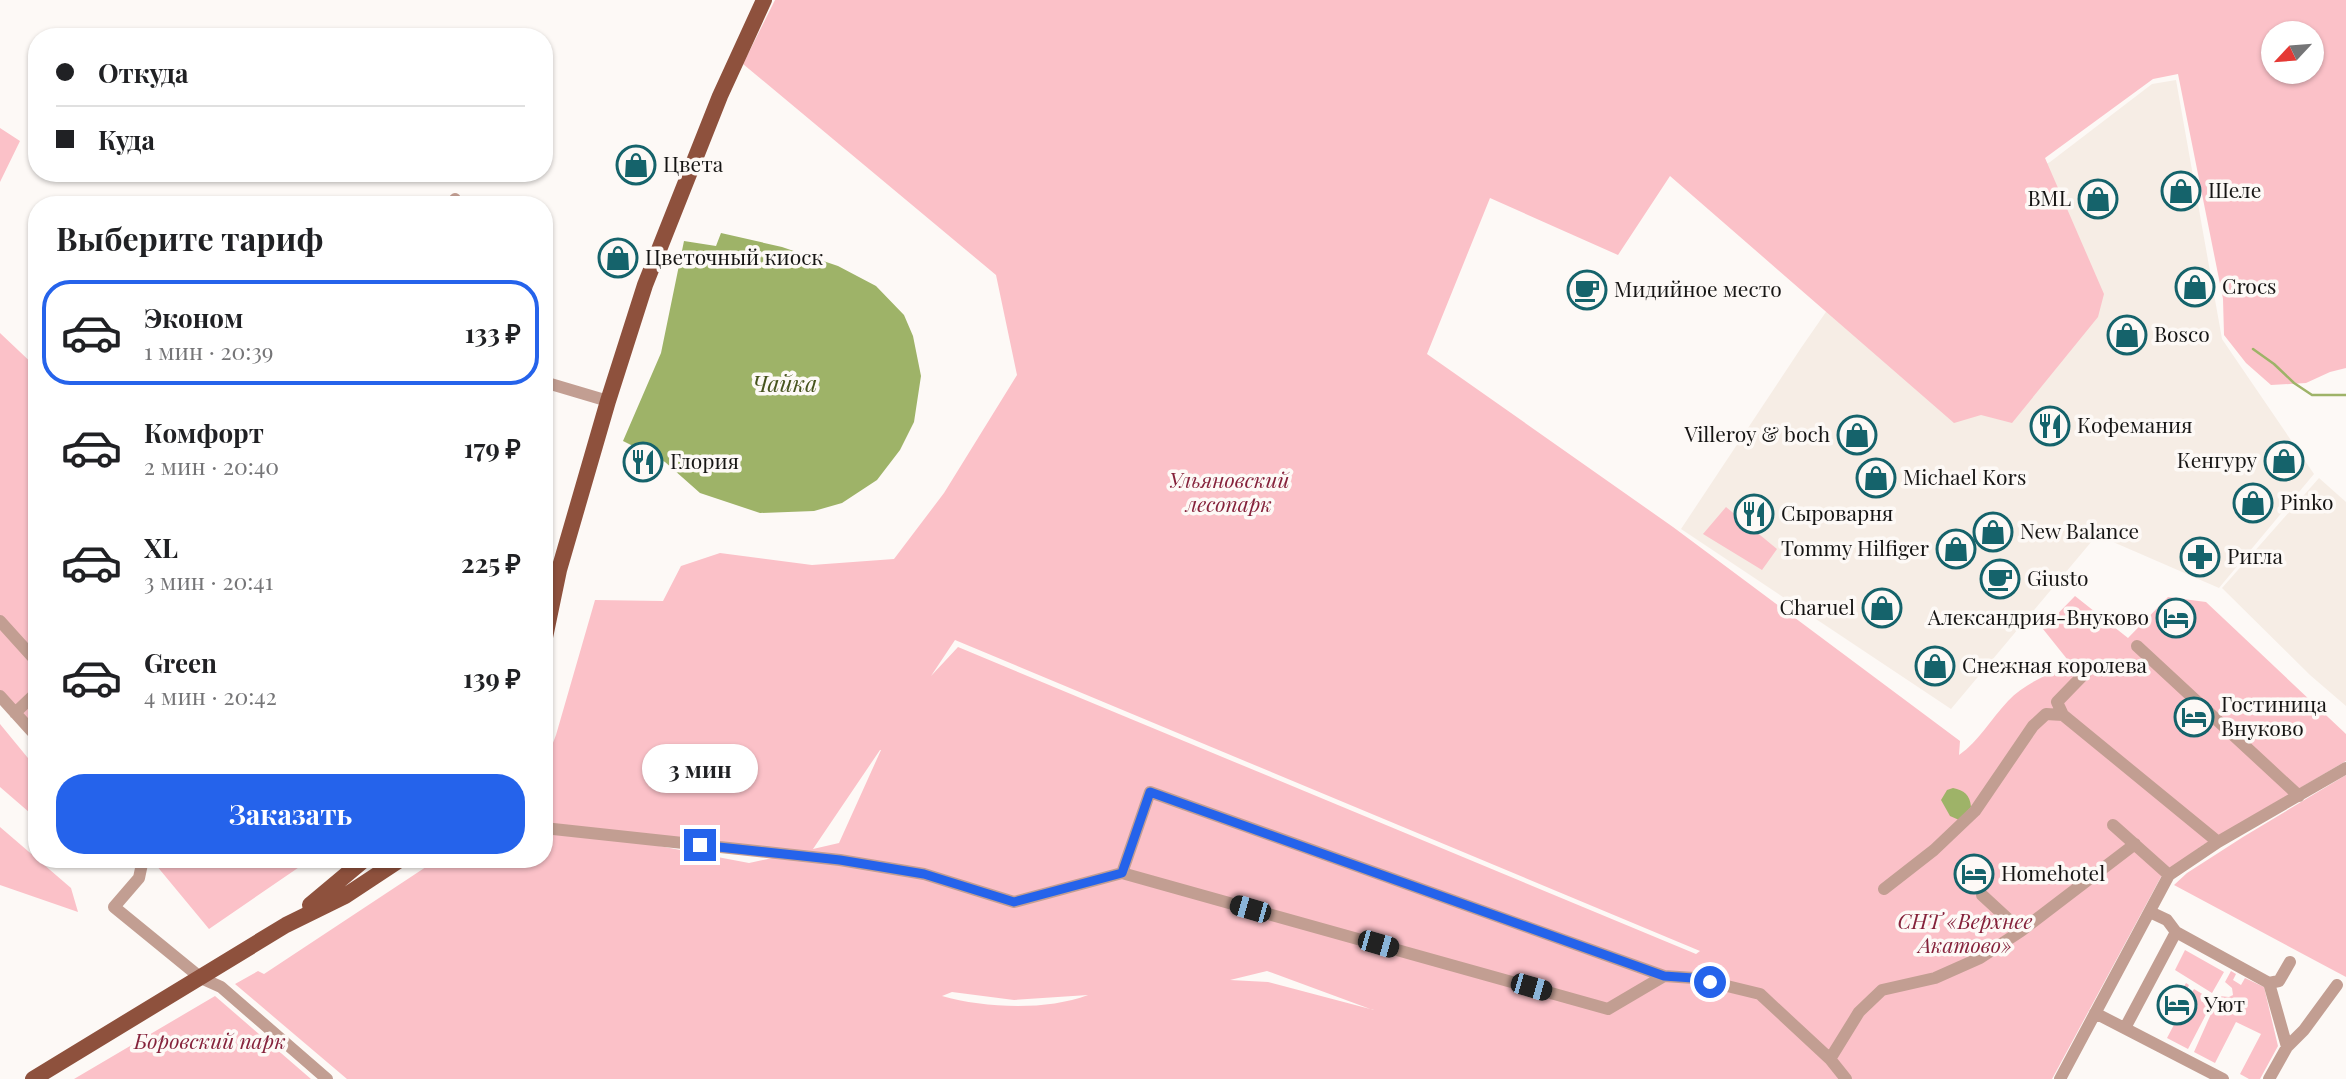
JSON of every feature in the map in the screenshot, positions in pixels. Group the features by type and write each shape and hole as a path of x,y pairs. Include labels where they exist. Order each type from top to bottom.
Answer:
{"main road":[{"path":"553,599 608,401 645,285 720,96 764,0"},
{"path":"553,584 559,570"},
{"path":"286,925 354,868"},
{"path":"33,1079 286,925 345,896 387,868"}],"street":[{"path":"553,385 608,401"},
{"path":"0,621 28,652"},
{"path":"2137,646 2299,796"},
{"path":"2089,669 2057,702 2063,715 2218,842"},
{"path":"0,696 28,727"},
{"path":"15,713 28,701"},
{"path":"1884,889 1934,850 1975,811 2033,726 2046,714 2063,715"},
{"path":"2060,1079 2169,875 2218,842 2346,768"},
{"path":"1122,873 1150,792 1664,976 1694,978 1760,994 1830,1059 1846,1079"},
{"path":"2113,825 2169,875"},
{"path":"553,829 840,860 924,874 1014,902 1122,873 1608,1009 1664,976"},
{"path":"1830,1059 1859,1012 1882,990 1935,978 1980,958 2021,932 2135,844"},
{"path":"141,868 139,878 114,907 201,978 221,987 327,1079"},
{"path":"1982,895 2021,932"},
{"path":"2150,912 2167,919 2175,932 2269,983 2279,981 2290,962"},
{"path":"2125,1028 2175,932"},
{"path":"2269,983 2287,1047"},
{"path":"2269,1079 2287,1047 2304,1030 2337,985"},
{"path":"2095,1013 2223,1079"}],"shaded area":[{"path":"2176,80 2222,339 2314,474 2219,588 2097,535 1951,709 1681,529 1871,247 2050,162 2152,84"},
{"path":"2319,478 2346,502 2346,706 2310,675 2222,588"}],"green space":[{"name":"Ульяновский лесопарк","path":"775,0 2346,0 2346,368 2306,383 2271,385 2246,363 2224,335 2223,299 2178,74 2153,79 2045,158 2104,294 2098,317 2012,423 1981,415 1954,423 1670,176 1618,255 1490,198 1427,354 1673,527 1960,741 1959,755 2022,689 2071,664 2043,629 2075,596 2128,638 2168,597 2206,602 2346,734 2346,761 2203,845 2162,875 2052,1079 347,1079 235,984 258,971 264,974 424,868 553,868 553,743 595,600 663,601 681,566 720,553 812,565 894,559 944,493 1017,375 996,275 743,64","holes":["955,640 1700,951 1696,954 958,647 931,676","880,750 839,843 813,849","617,838 800,852 749,863","1267,971 1370,1009 1268,982 1230,980","952,992 1014,1000 1088,995 1053,1004 1015,1006 977,1003 942,996"]},
{"path":"0,128 20,141 0,182"},
{"path":"0,333 28,359 28,724 0,694"},
{"path":"1726,507 1777,549 1762,570 1703,534"},
{"path":"0,724 28,758 28,811 0,787"},
{"path":"2346,775 2346,977 2174,885 2187,873 2243,837"},
{"path":"0,827 28,851 28,868 48,868 71,888 78,912 0,885"},
{"path":"158,868 298,868 209,929"},
{"path":"2185,950 2224,972 2212,993 2175,970"},
{"path":"2231,971 2236,974 2233,980 2241,985 2245,978 2264,987 2278,1046 2260,1079 2249,1079 2240,1074 2261,1034 2236,1022 2215,1063 2194,1052 2219,996 2233,995 2232,988 2225,982"},
{"path":"2186,983 2189,985 2186,991 2191,994 2194,989 2204,995 2201,1001 2206,1004 2209,999 2213,1001 2188,1049 2167,1038 2185,1004 2189,1010 2198,1006 2195,1000 2188,1000 2180,994"},
{"name":"Боровский парк","path":"215,996 311,1079 74,1079"}],"water":[{"name":"Чайка","path":"721,233 782,247 838,266 876,286 904,315 913,336 921,376 914,422 900,450 877,480 842,503 814,511 760,513 700,493 665,462 623,441 661,353 684,241 716,246"},
{"path":"1953,788 1966,794 1971,807 1959,820 1950,816 1941,800 1947,790"}],"waterway":[{"path":"2253,349 2312,395 2346,395"}],"place":[{"name":"Цвета","path":"636,165"},
{"name":"Шеле","path":"2181,191"},
{"name":"BML","path":"2098,199"},
{"name":"Цветочный киоск","path":"618,258"},
{"name":"Crocs","path":"2195,287"},
{"name":"Мидийное место","path":"1587,290"},
{"name":"Bosco","path":"2127,335"},
{"name":"Кофемания","path":"2050,426"},
{"name":"Villeroy & boch","path":"1857,435"},
{"name":"Кенгуру","path":"2284,461"},
{"name":"Глория","path":"643,462"},
{"name":"Michael Kors","path":"1876,478"},
{"name":"Pinko","path":"2253,503"},
{"name":"Сыроварня","path":"1754,514"},
{"name":"New Balance","path":"1993,532"},
{"name":"Tommy Hilfiger","path":"1956,549"},
{"name":"Ригла","path":"2200,557"},
{"name":"Giusto","path":"2000,579"},
{"name":"Charuel","path":"1882,608"},
{"name":"Александрия-Внуково","path":"2176,618"},
{"name":"Снежная королева","path":"1935,666"},
{"name":"Гостиница Внуково","path":"2194,717"},
{"name":"Homehotel","path":"1974,874"},
{"name":"Уют","path":"2177,1005"}],"route":[{"path":"700,845 840,860 924,874 1014,902 1122,873 1150,792 1664,976 1710,982"}],"park label":[{"name":"СНТ «Верхнее Акатово»","path":"1965,934"}]}
